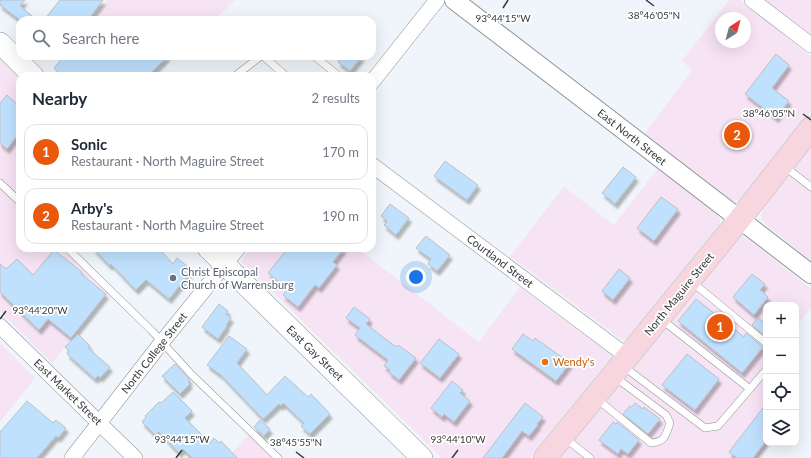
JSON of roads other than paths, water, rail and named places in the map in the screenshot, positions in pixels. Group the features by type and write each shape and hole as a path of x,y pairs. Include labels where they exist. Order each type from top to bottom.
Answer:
{"main road":[{"path":"0,43 16,59"},
{"path":"17,60 29,72"},
{"name":"North Maguire Street","path":"546,458 739,220 811,128"},
{"name":"East Gay Street","path":"212,252 422,458"}],"street":[{"path":"376,77 437,0"},
{"name":"East North Street","path":"454,0 811,274"},
{"path":"752,0 811,45"},
{"name":"Courtland Street","path":"376,168 620,365"},
{"name":"North College Street","path":"72,458 162,342 235,252"},
{"name":"East Market Street","path":"0,326 135,458"}],"lane":[{"path":"240,72 257,60"},
{"path":"267,60 281,72"},
{"path":"319,60 334,72"},
{"path":"782,165 811,187"},
{"path":"0,183 16,198"},
{"path":"71,252 162,342 191,374 278,458"},
{"path":"690,280 763,340"},
{"path":"659,318 750,389"},
{"path":"620,365 705,428 718,426 763,374"},
{"path":"595,397 645,439 652,443 659,442 664,438 670,423 666,415 620,365"},
{"path":"563,437 590,458"}],"place":[{"name":"Arby's","path":"737,135"},
{"name":"Christ Episcopal Church of Warrensburg","path":"173,278"},
{"name":"Sonic","path":"720,327"},
{"name":"Wendy's","path":"545,362"}]}
